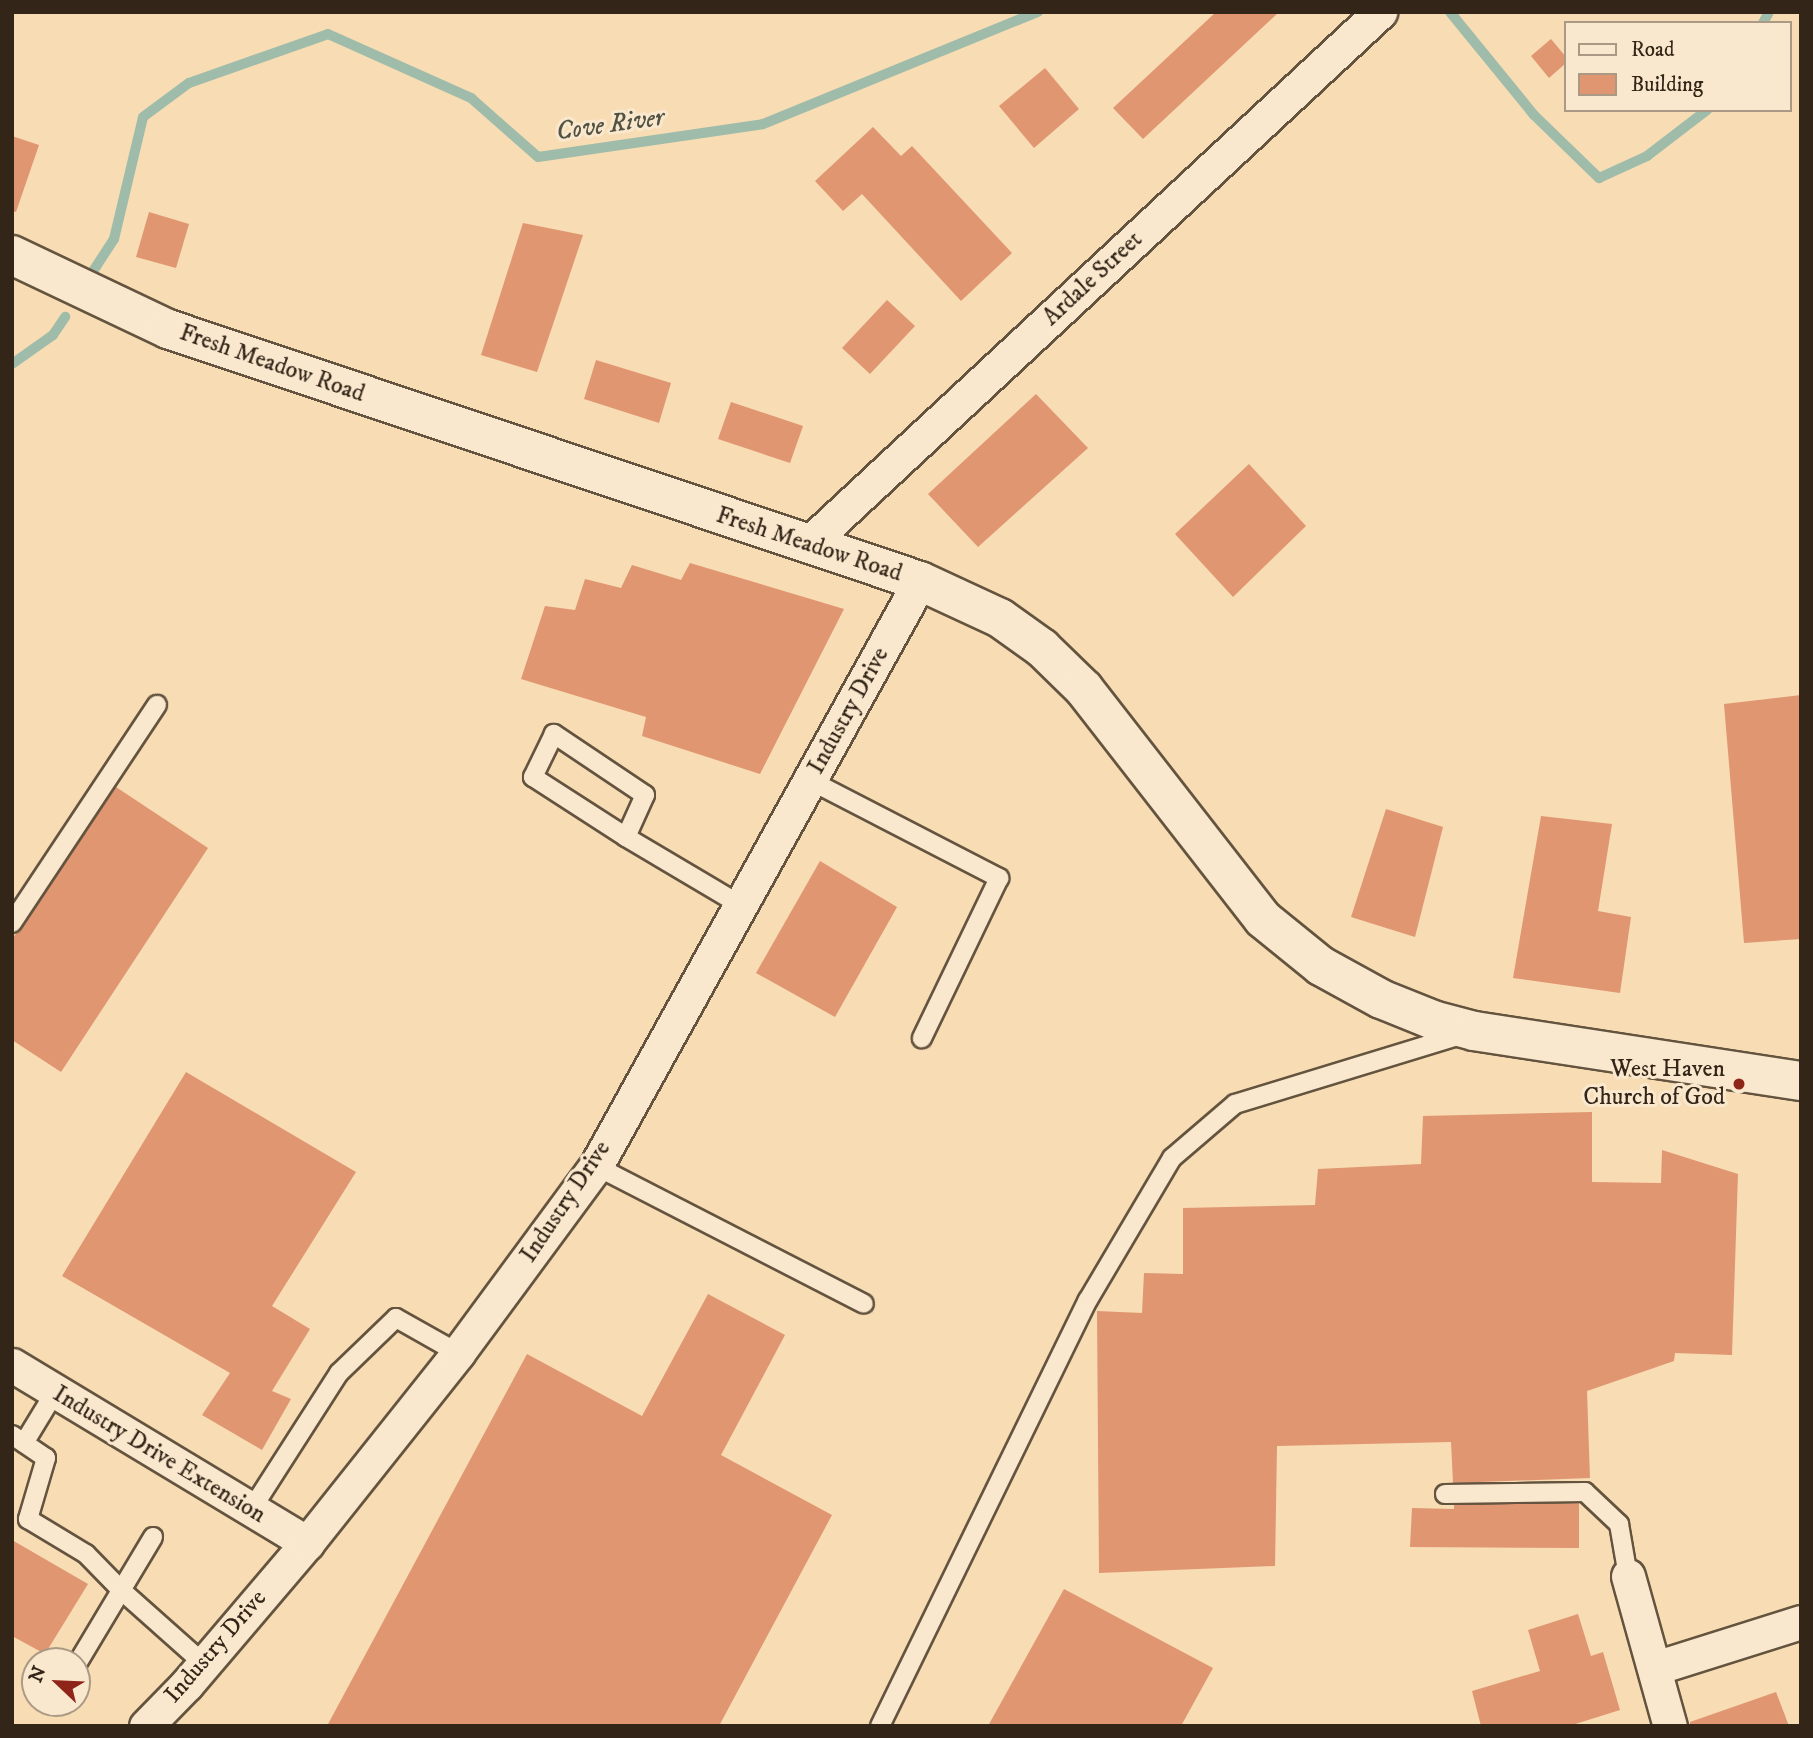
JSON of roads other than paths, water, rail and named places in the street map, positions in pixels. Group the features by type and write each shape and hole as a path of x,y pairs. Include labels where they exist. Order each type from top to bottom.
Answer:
{"street":[{"name":"Ardale Street","path":"807,545 1380,12"},
{"name":"Fresh Meadow Road","path":"12,256 168,329 920,581 1000,618 1050,656 1084,689 1262,919 1321,966 1381,999 1433,1020 1474,1031 1801,1081"},
{"name":"Industry Drive","path":"146,1726 204,1664 307,1543 458,1353 596,1167 920,581"},
{"name":"Industry Drive Extension","path":"12,1365 307,1543"},
{"path":"1628,1576 1670,1726"},
{"path":"1655,1668 1801,1622"}],"lane":[{"path":"12,923 157,705"},
{"path":"626,836 645,795 554,734 533,777 626,836 742,906"},
{"path":"811,781 999,878 922,1038"},
{"path":"880,1726 1088,1300 1172,1158 1236,1104 1474,1031"},
{"path":"596,1167 864,1304"},
{"path":"251,1510 339,1373 396,1318 458,1353"},
{"path":"55,1392 18,1439 46,1458 28,1519 86,1554 121,1590 204,1664"},
{"path":"1446,1494 1585,1492 1619,1524 1628,1576"},
{"path":"87,1647 153,1538"}],"waterway":[{"name":"Cove River","path":"88,279 114,239 143,117 189,83 328,34 471,98 538,157 763,124 1038,12"},
{"name":"Cove River","path":"1450,12 1534,115 1599,178 1647,156 1704,112"},
{"name":"Cove River","path":"1764,21 1769,12"},
{"name":"Cove River","path":"12,364 53,335 65,317"}],"place":[{"name":"West Haven Church of God","path":"1739,1084"}]}
